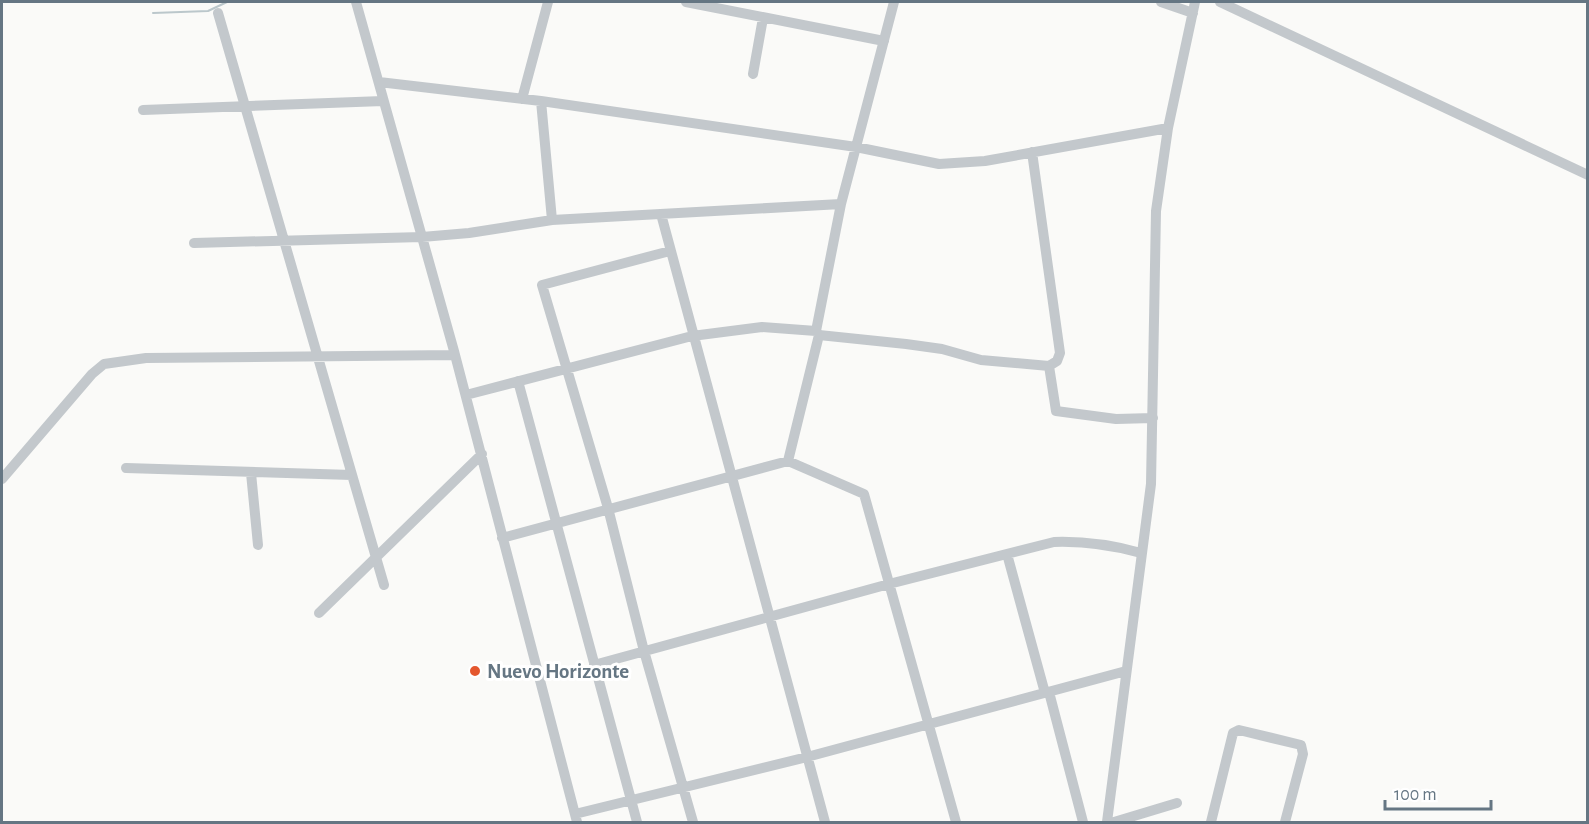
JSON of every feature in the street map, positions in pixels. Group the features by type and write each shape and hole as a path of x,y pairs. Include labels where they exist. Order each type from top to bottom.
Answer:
{"street":[{"path":"356,2 482,454 576,818 1126,672"},
{"path":"522,99 548,2"},
{"path":"686,2 884,41"},
{"path":"788,461 818,333 841,204 894,2"},
{"path":"1161,2 1193,13"},
{"path":"1107,822 1151,484 1156,211 1168,128 1195,2"},
{"path":"1220,2 1587,175"},
{"path":"218,13 384,585"},
{"path":"753,74 763,18"},
{"path":"379,82 541,101 856,147 939,164 985,161 1168,128"},
{"path":"143,110 383,101"},
{"path":"541,101 552,220"},
{"path":"466,395 692,336 762,327 942,349 981,360 1049,366 1057,361 1060,353 1032,152"},
{"path":"194,243 422,237 469,233 552,220 841,204"},
{"path":"661,214 692,336 825,822"},
{"path":"670,251 542,285 608,508 644,651 693,822"},
{"path":"2,479 92,374 104,364 146,358 455,355"},
{"path":"1049,366 1056,411 1116,419 1154,418"},
{"path":"518,381 637,822"},
{"path":"319,614 482,454"},
{"path":"502,538 788,461 864,494 956,822"},
{"path":"126,468 352,475"},
{"path":"251,472 258,545"},
{"path":"594,665 769,616 1054,542 1080,541 1107,544 1142,553"},
{"path":"1007,554 1083,822"},
{"path":"1210,822 1233,733 1239,730 1298,742 1301,745 1303,754 1285,822"},
{"path":"1114,822 1177,803"}],"waterway":[{"path":"153,13 208,11 227,2"}],"place":[{"name":"Nuevo Horizonte","path":"475,671"}]}
